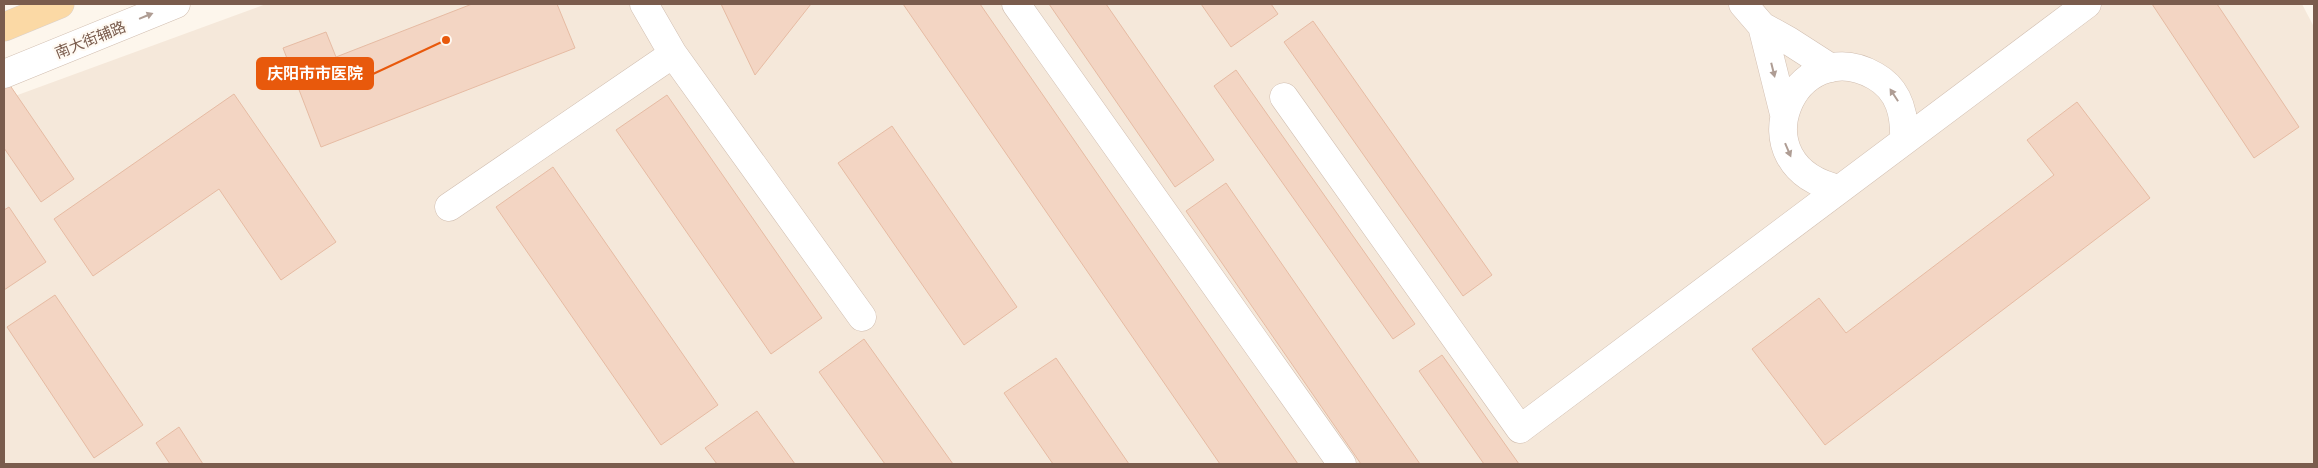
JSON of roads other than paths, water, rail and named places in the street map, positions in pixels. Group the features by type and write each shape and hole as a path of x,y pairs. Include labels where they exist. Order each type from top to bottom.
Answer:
{"main road":[{"path":"4,27 60,4"}],"street":[{"name":"南大街辅路","path":"4,74 176,4"},
{"path":"644,4 673,54 862,317"},
{"path":"1016,4 1342,464"},
{"path":"1743,4 1762,26 1790,41 1831,68"},
{"path":"1284,97 1520,429 2087,4"},
{"path":"1762,26 1784,114 1783,132 1786,149 1795,164 1807,177 1823,185 1840,189"},
{"path":"449,207 673,54"},
{"path":"1784,114 1790,98 1801,84 1815,74 1831,68 1848,66 1865,70 1881,79 1893,91 1901,106 1905,124 1904,141"}],"place":[{"name":"庆阳市市医院","path":"446,40"}]}
